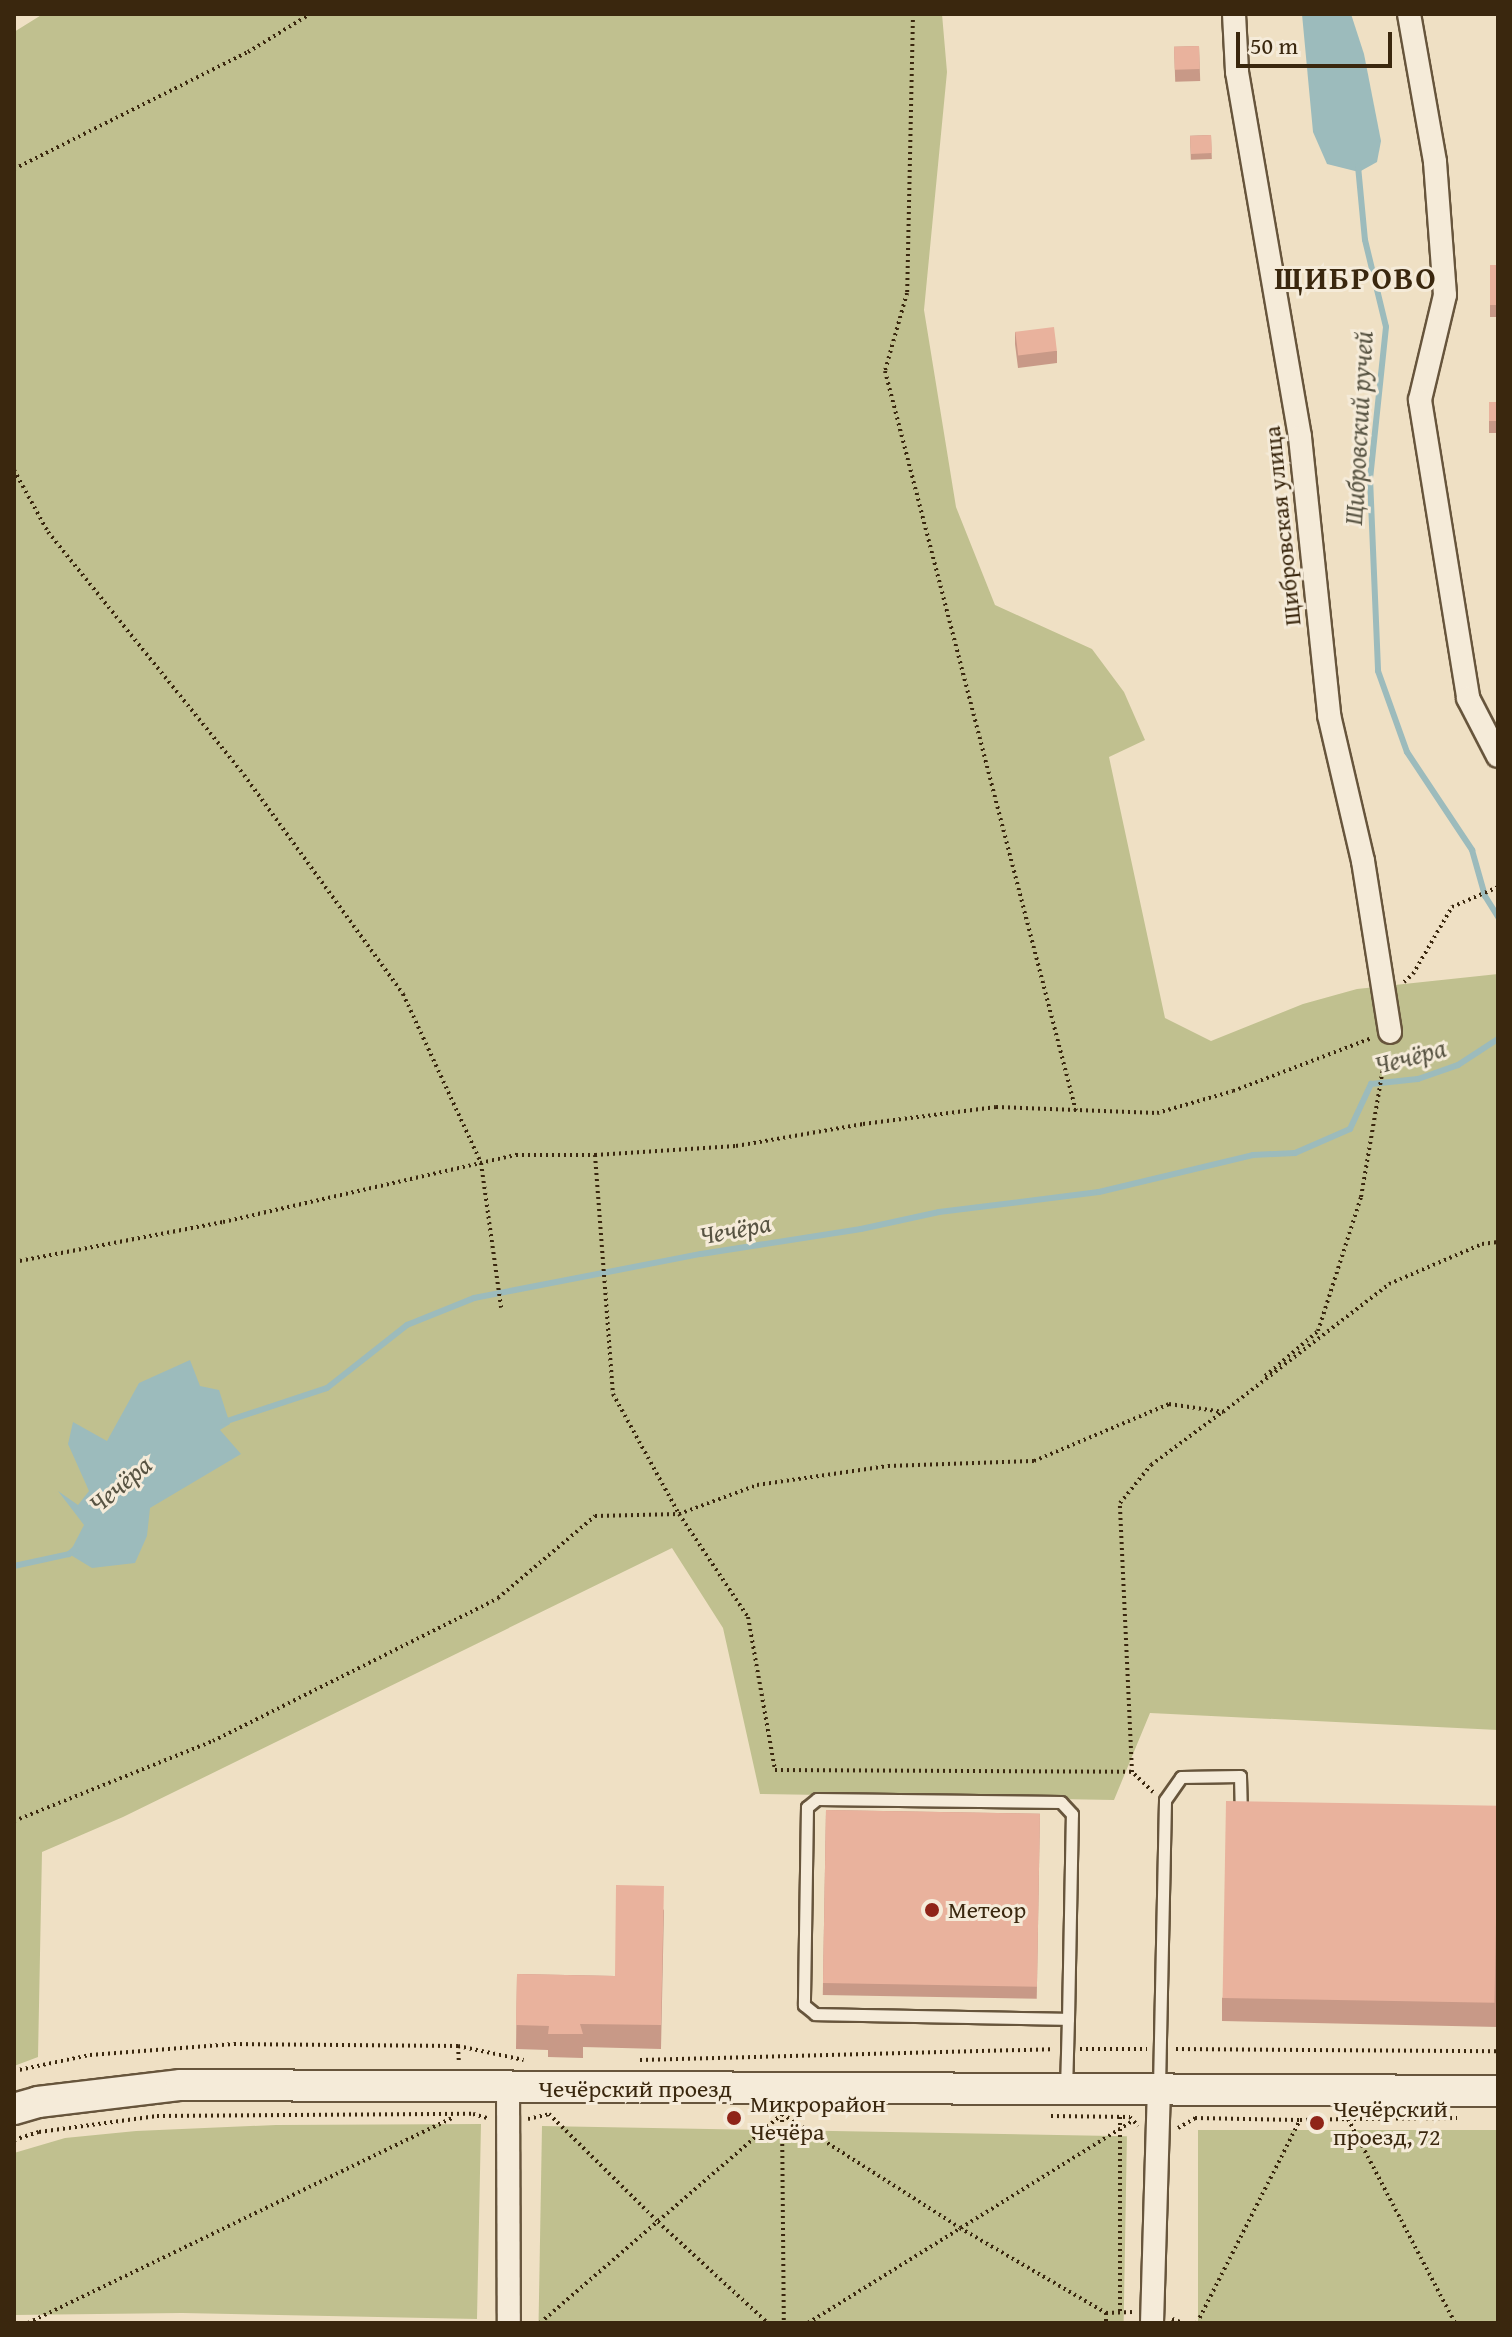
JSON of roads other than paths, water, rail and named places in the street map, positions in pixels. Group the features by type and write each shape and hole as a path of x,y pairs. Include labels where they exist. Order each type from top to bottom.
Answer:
{"main road":[{"name":"Чечёрский проезд","path":"14,2109 38,2102 181,2085 1498,2091"}],"street":[{"name":"Щибровская улица","path":"1234,14 1237,72 1300,437 1329,715 1363,861 1390,1032"},
{"path":"1409,14 1435,162 1445,295 1420,400 1468,698 1498,756"},
{"path":"508,2088 509,2323"},
{"path":"1152,2323 1159,2089"}],"lane":[{"path":"1159,2089 1165,1800 1181,1777 1240,1776 1241,1825"},
{"path":"1066,2089 1068,2019 1072,1814 1061,1802 817,1799 807,1807 804,2005 815,2014 1068,2019"}],"water":[{"path":"1302,14 1351,14 1364,54 1381,141 1377,162 1359,172 1327,164 1313,132"},
{"path":"190,1360 200,1386 219,1390 230,1424 220,1430 241,1454 150,1508 147,1536 135,1563 92,1568 69,1554 84,1525 58,1491 78,1505 89,1491 68,1444 73,1422 107,1441 139,1383"}],"waterway":[{"name":"Щибровский ручей","path":"1358,166 1365,240 1386,327 1370,478 1378,671 1407,752 1472,850 1485,896 1498,917"},
{"name":"Чечёра","path":"224,1422 327,1388 407,1325 474,1298 701,1254 861,1229 939,1212 1099,1192 1253,1155 1295,1153 1350,1129 1371,1084 1418,1079 1458,1065 1498,1039"},
{"name":"Чечёра","path":"14,1566 69,1554 75,1549"}],"place":[{"name":"Метеор","path":"932,1910"},
{"name":"Микрорайон Чечёра","path":"734,2118"},
{"name":"Чечёрский проезд, 72","path":"1317,2123"}],"district":[{"name":"ЩИБРОВО","path":"1356,278"}]}
